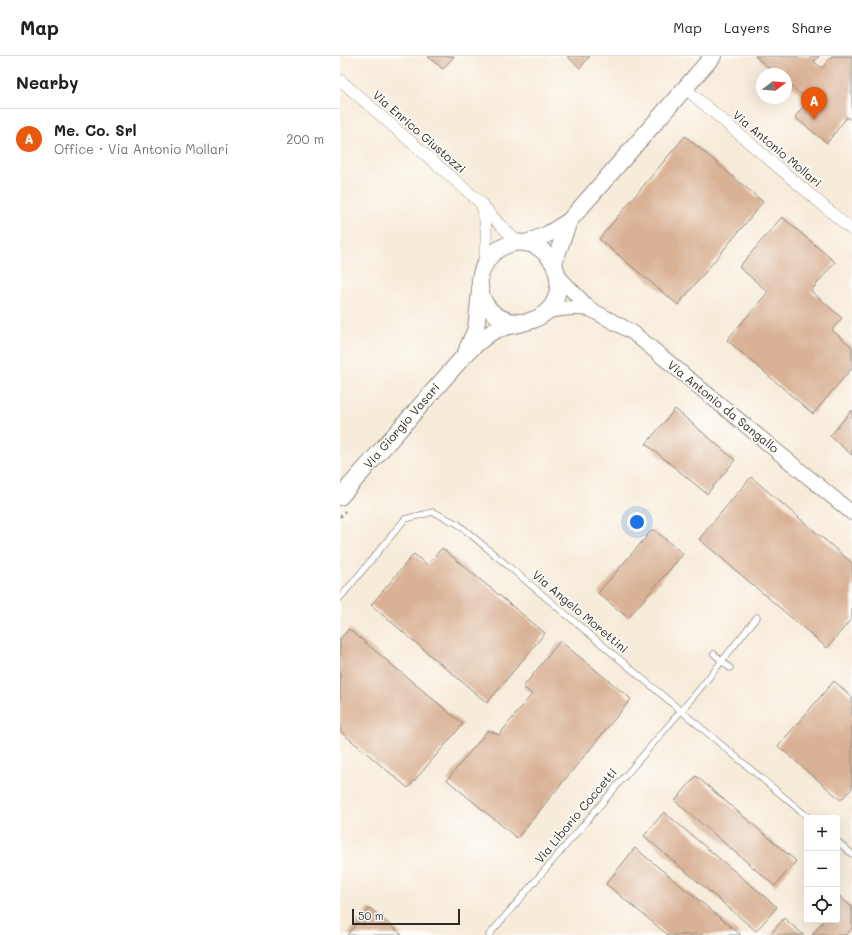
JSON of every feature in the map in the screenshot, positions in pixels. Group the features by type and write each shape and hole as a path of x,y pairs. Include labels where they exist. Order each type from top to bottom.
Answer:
{"main road":[{"path":"522,322 511,322 500,317 490,310 484,300 480,289 480,278 483,266 489,256 498,249 509,244 523,243 544,236 570,221 713,56"},
{"path":"546,312 554,302 558,289 556,270 570,221"},
{"name":"Via Antonio da Sangallo","path":"523,243 535,246 546,253 556,270"},
{"name":"Via Giorgio Vasari","path":"464,356 476,329 480,289"},
{"name":"Via Antonio da Sangallo","path":"522,322 535,319 546,312"},
{"name":"Via Giorgio Vasari","path":"340,497 464,356 478,343 494,332 522,322"}],"street":[{"name":"Via Enrico Giustozzi","path":"340,80 481,203 499,224 523,243"},
{"name":"Via Antonio Mollari","path":"686,88 852,230"},
{"path":"481,203 486,219 487,241 483,266"},
{"name":"Via Antonio da Sangallo","path":"556,270 590,309 632,332 852,513"},
{"name":"Via Antonio da Sangallo","path":"546,312 560,308 590,309"}],"lane":[{"name":"Via Angelo Morettini","path":"340,598 405,519 432,512 458,524 805,815"},
{"name":"Via Liborio Coccetti","path":"489,935 757,617"},
{"path":"714,654 730,668"},
{"path":"840,844 852,854"}],"building":[{"path":"427,56 454,56 443,69"},
{"path":"567,56 590,56 580,68"},
{"path":"755,56 819,56 814,62 822,68 832,56 852,56 852,121 847,117 827,143 795,117 808,100 792,87 792,68 769,68"},
{"path":"685,136 763,202 678,305 599,239"},
{"path":"782,217 835,262 811,291 842,318 832,330 852,347 852,368 813,414 727,340 768,292 739,267"},
{"path":"675,409 735,460 707,494 646,444"},
{"path":"852,410 852,455 830,436"},
{"path":"751,477 852,563 852,618 827,648 699,539"},
{"path":"653,529 683,554 628,618 598,593"},
{"path":"442,548 545,633 487,703 371,605 414,554 427,565"},
{"path":"349,629 463,724 408,788 340,731 340,639"},
{"path":"560,641 631,699 517,838 447,780 488,730 499,735 532,694 523,687"},
{"path":"834,681 852,697 852,788 841,800 778,746"},
{"path":"696,776 796,861 775,886 675,801"},
{"path":"664,812 777,907 756,931 644,836"},
{"path":"635,848 741,935 668,935 606,884"},
{"path":"840,897 852,907 852,928 846,935 812,935 822,923 840,923"},
{"path":"370,908 402,935 347,935"},
{"path":"784,918 804,935 770,935"}],"place":[{"name":"Me. Co. Srl","path":"814,120"}]}
